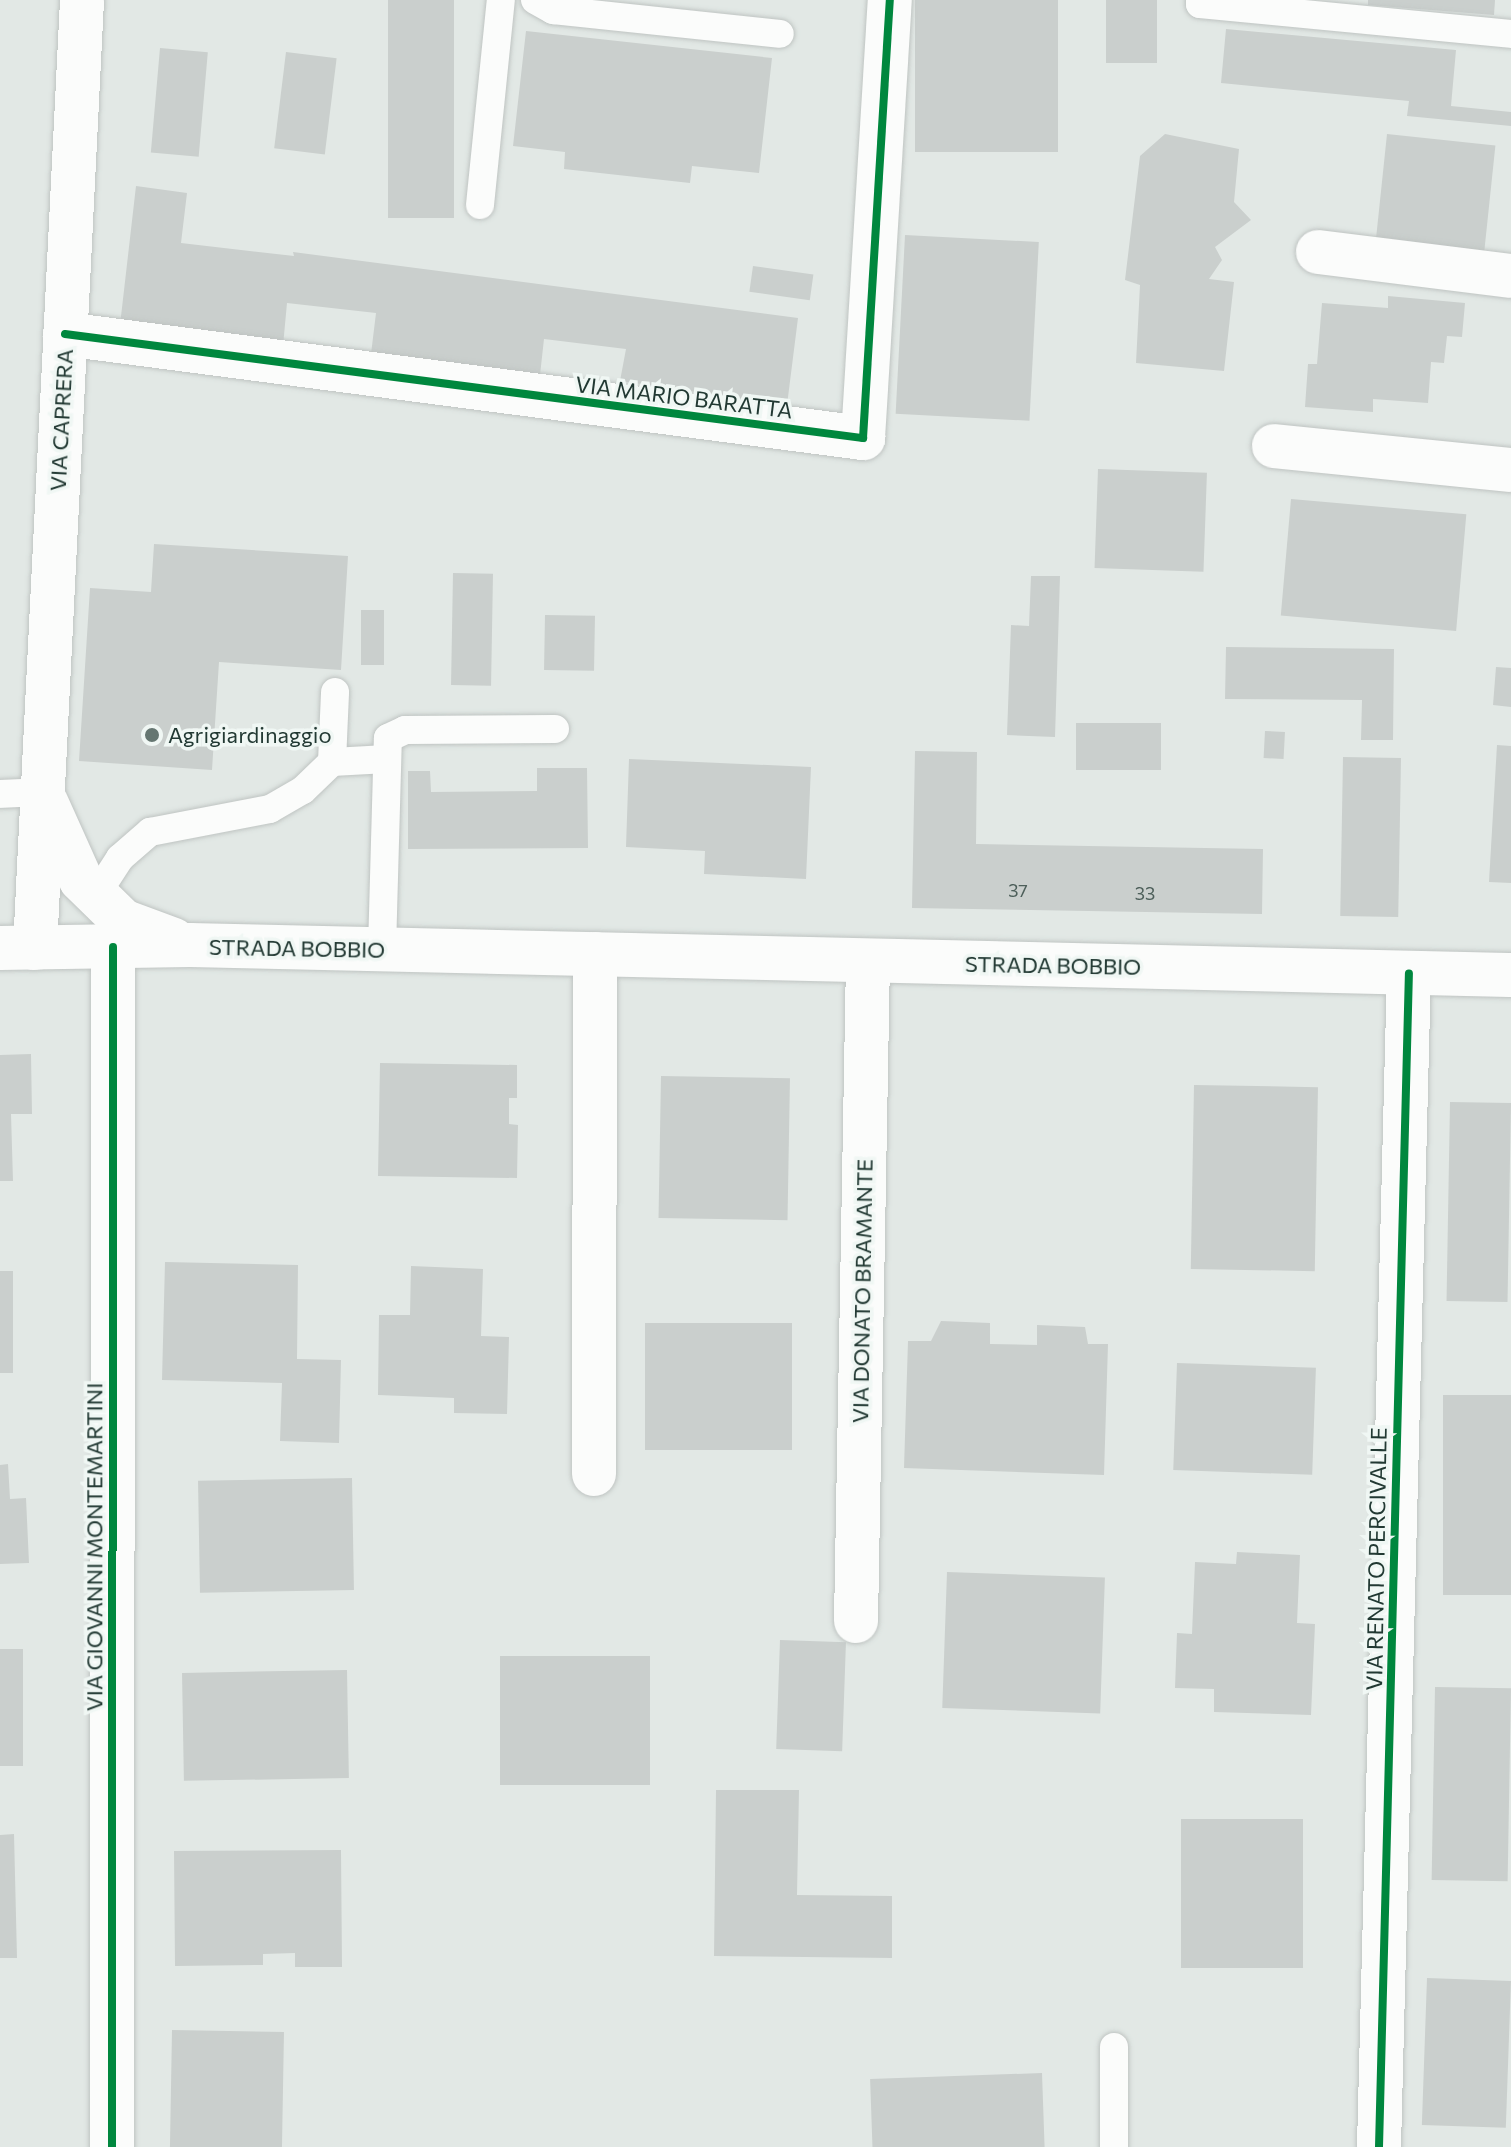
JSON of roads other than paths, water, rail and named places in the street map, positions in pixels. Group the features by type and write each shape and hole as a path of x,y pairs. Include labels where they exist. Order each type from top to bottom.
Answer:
{"street":[{"name":"VIA CAPRERA","path":"17,948 21,793 65,334 82,0"},
{"name":"VIA MARIO BARATTA","path":"65,334 863,438 890,0"},
{"path":"1318,252 1511,276"},
{"path":"1274,446 1511,470"},
{"name":"VIA CAPRERA","path":"21,793 81,880 123,921 190,945"},
{"name":"STRADA BOBBIO","path":"17,948 190,945 1511,975"},
{"name":"VIA GIOVANNI MONTEMARTINI","path":"112,2147 113,947"},
{"path":"594,1474 595,954"},
{"name":"VIA DONATO BRAMANTE","path":"856,1621 868,961"},
{"name":"VIA RENATO PERCIVALLE","path":"1379,2147 1409,973"}],"lane":[{"path":"480,205 501,0"},
{"path":"535,0 553,10 780,34"},
{"path":"1200,0 1200,4 1511,34"},
{"path":"332,762 335,692"},
{"path":"382,949 388,738 405,730 555,729"},
{"path":"96,895 120,858 150,832 270,809 303,790 332,762 387,759"},
{"path":"1114,2047 1114,2147"}],"place":[{"name":"Agrigiardinaggio","path":"152,735"}]}
